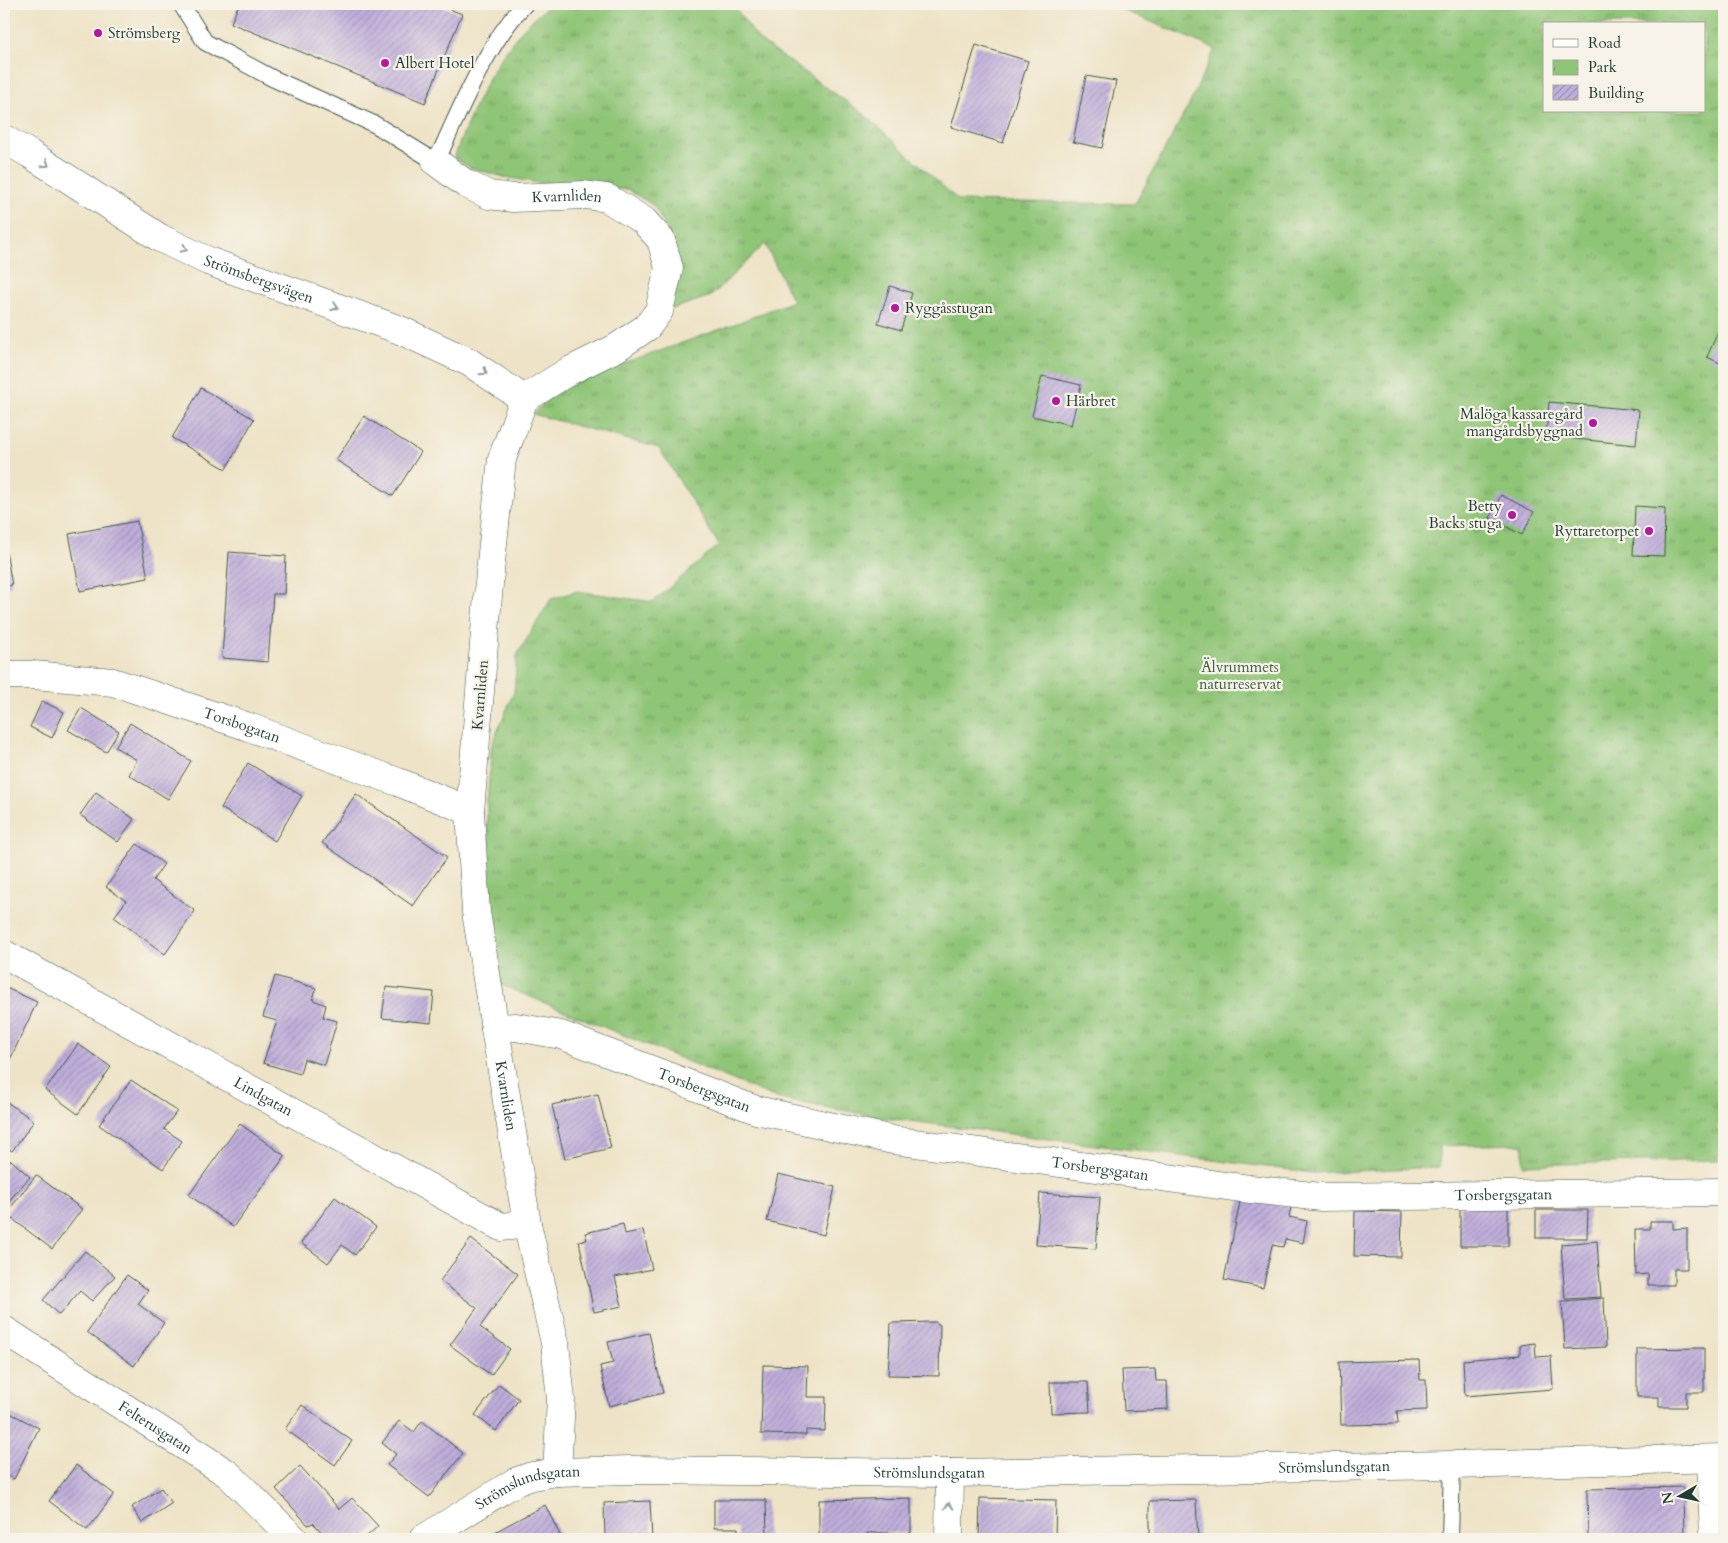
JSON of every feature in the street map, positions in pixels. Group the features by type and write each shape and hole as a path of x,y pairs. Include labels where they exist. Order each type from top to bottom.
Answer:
{"street":[{"name":"Strömsbergsvägen","path":"4,139 160,238 208,261 400,330 469,362 524,399"},
{"name":"Kvarnliden","path":"436,162 466,184 489,195 512,198 586,195 607,198 644,222 661,240 669,268 659,310 647,327 616,348 569,371 524,399 502,459 490,572 470,812 476,912 527,1224 555,1343 561,1399 557,1472"},
{"name":"Torsbogatan","path":"4,675 113,682 254,729 398,782 470,812"},
{"name":"Lindgatan","path":"4,954 501,1227 527,1224"},
{"name":"Torsbergsgatan","path":"495,1028 516,1026 561,1035 756,1110 893,1140 1233,1187 1320,1197 1724,1192"},
{"name":"Felterusgatan","path":"4,1330 228,1474 294,1539"},
{"name":"Strömslundsgatan","path":"423,1539 515,1482 532,1476 557,1472 631,1470 950,1473 1718,1459"},
{"path":"1714,1539 1718,1459"},
{"path":"949,1539 950,1473"}],"lane":[{"name":"Kvarnliden","path":"181,4 205,42 272,78 376,125 436,162"},
{"path":"436,162 460,110 489,55 511,18 525,4"},
{"path":"1450,1539 1452,1465"}],"green space":[{"name":"Älvrummets naturreservat","path":"553,4 732,4 759,40 864,114 959,201 1135,204 1191,101 1215,49 1109,4 1724,4 1724,1101 1718,1105 1719,1160 1523,1165 1523,1144 1439,1146 1439,1167 1313,1173 886,1118 779,1099 494,982 483,886 487,844 487,802 492,744 514,692 517,655 551,599 577,591 653,602 719,545 659,448 533,414 547,400 564,389 591,376 793,301 765,244 711,296 666,311 668,231 653,205 627,189 593,190 504,177 471,168 454,158 492,72 520,33 535,17"}],"building":[{"name":"Albert Hotel","path":"239,4 437,4 462,14 425,103 231,23"},
{"path":"976,45 1028,61 1003,143 951,127"},
{"path":"1086,76 1116,81 1102,148 1073,142"},
{"name":"Ryggåsstugan","path":"890,286 912,293 901,330 878,323"},
{"path":"1724,318 1724,365 1707,357"},
{"name":"Härbret","path":"1042,376 1081,385 1071,425 1032,416"},
{"path":"201,388 254,419 226,469 172,438"},
{"name":"Malöga kassaregård mangårdsbyggnad","path":"1549,402 1639,410 1636,445 1546,436"},
{"path":"364,416 421,452 393,496 336,460"},
{"name":"Betty Backs stuga","path":"1501,495 1534,512 1522,535 1490,518"},
{"name":"Ryttaretorpet","path":"1635,506 1665,508 1664,556 1633,555"},
{"path":"137,521 148,578 80,591 69,534"},
{"path":"4,540 12,585 4,587"},
{"path":"229,552 286,556 284,594 273,594 268,662 222,658"},
{"path":"42,701 64,712 52,738 30,727"},
{"path":"81,708 119,731 106,752 68,730"},
{"path":"130,723 191,761 168,799 129,775 137,760 115,747"},
{"path":"248,763 302,796 275,841 221,808"},
{"path":"96,792 134,819 118,842 80,815"},
{"path":"356,794 447,857 413,906 322,843"},
{"path":"137,844 164,864 153,880 195,911 165,954 114,917 126,901 106,887"},
{"path":"275,976 316,988 313,1000 326,1005 323,1017 337,1021 324,1065 304,1059 300,1074 263,1063 277,1021 263,1017"},
{"path":"4,987 37,1002 7,1066 4,1065"},
{"path":"386,987 434,992 431,1023 382,1018"},
{"path":"78,1044 111,1067 78,1114 45,1090"},
{"path":"131,1080 177,1111 164,1129 182,1141 163,1169 99,1125"},
{"path":"598,1094 611,1148 565,1159 552,1105"},
{"path":"4,1100 34,1121 12,1151 4,1146"},
{"path":"240,1124 285,1156 233,1227 189,1195"},
{"path":"11,1160 30,1177 4,1206 4,1168"},
{"path":"778,1174 835,1187 824,1235 767,1221"},
{"path":"36,1175 82,1209 52,1249 6,1214"},
{"path":"1040,1193 1100,1197 1096,1249 1036,1245"},
{"path":"335,1197 376,1227 355,1255 342,1245 328,1263 301,1243"},
{"path":"1241,1197 1291,1207 1289,1217 1307,1221 1303,1243 1285,1239 1283,1247 1272,1245 1263,1288 1224,1280"},
{"path":"1460,1206 1508,1206 1508,1246 1460,1246"},
{"path":"1536,1210 1588,1210 1587,1238 1536,1238"},
{"path":"1355,1211 1402,1212 1401,1257 1354,1256"},
{"path":"1650,1221 1673,1221 1673,1229 1687,1228 1687,1269 1674,1269 1674,1285 1648,1285 1648,1274 1636,1275 1635,1229 1650,1229"},
{"path":"623,1224 625,1234 643,1230 652,1269 615,1277 622,1306 594,1312 579,1241 587,1240 585,1233"},
{"path":"471,1239 518,1274 480,1327 510,1349 491,1375 450,1345 477,1308 440,1281"},
{"path":"1597,1241 1601,1297 1565,1299 1561,1244"},
{"path":"85,1251 115,1276 92,1301 80,1291 59,1315 43,1300"},
{"path":"127,1275 148,1290 138,1304 164,1323 134,1366 87,1332"},
{"path":"1604,1298 1606,1347 1565,1349 1562,1301"},
{"path":"935,1322 940,1325 939,1376 888,1375 891,1323"},
{"path":"649,1333 663,1393 609,1406 600,1366 613,1363 608,1342"},
{"path":"1535,1343 1536,1357 1551,1356 1553,1389 1465,1396 1463,1360 1520,1355 1520,1345"},
{"path":"1704,1348 1704,1392 1686,1392 1686,1407 1659,1407 1659,1397 1637,1397 1637,1349"},
{"path":"1419,1360 1420,1380 1426,1380 1427,1410 1397,1411 1398,1424 1341,1425 1339,1362"},
{"path":"763,1365 808,1366 807,1397 826,1397 825,1431 806,1430 806,1435 761,1434"},
{"path":"1155,1369 1156,1381 1167,1381 1168,1409 1124,1411 1122,1370"},
{"path":"1050,1382 1088,1382 1090,1412 1051,1413"},
{"path":"499,1384 519,1399 496,1431 475,1415"},
{"path":"302,1405 352,1441 335,1465 285,1429"},
{"path":"4,1410 39,1428 14,1479 4,1474"},
{"path":"399,1421 414,1432 422,1421 463,1453 429,1497 387,1465 396,1454 382,1443"},
{"path":"76,1465 114,1494 87,1530 49,1501"},
{"path":"300,1466 339,1509 352,1498 378,1526 364,1539 328,1539 313,1523 308,1525 276,1489"},
{"path":"1683,1487 1684,1539 1588,1539 1587,1489"},
{"path":"161,1488 172,1503 142,1523 132,1507"},
{"path":"911,1498 911,1533 867,1533 867,1539 819,1539 819,1500"},
{"path":"980,1498 1056,1500 1055,1539 979,1539"},
{"path":"714,1500 766,1500 767,1539 738,1539 738,1528 714,1528"},
{"path":"1196,1500 1198,1539 1150,1539 1150,1501"},
{"path":"650,1501 652,1539 605,1539 604,1503"},
{"path":"545,1505 562,1539 496,1539 493,1533"}],"place":[{"name":"Strömsberg","path":"98,33"},
{"name":"Albert Hotel","path":"385,63"},
{"name":"Ryggåsstugan","path":"895,308"},
{"name":"Härbret","path":"1056,401"},
{"name":"Malöga kassaregård mangårdsbyggnad","path":"1593,423"},
{"name":"Betty Backs stuga","path":"1512,515"},
{"name":"Ryttaretorpet","path":"1649,531"}]}
